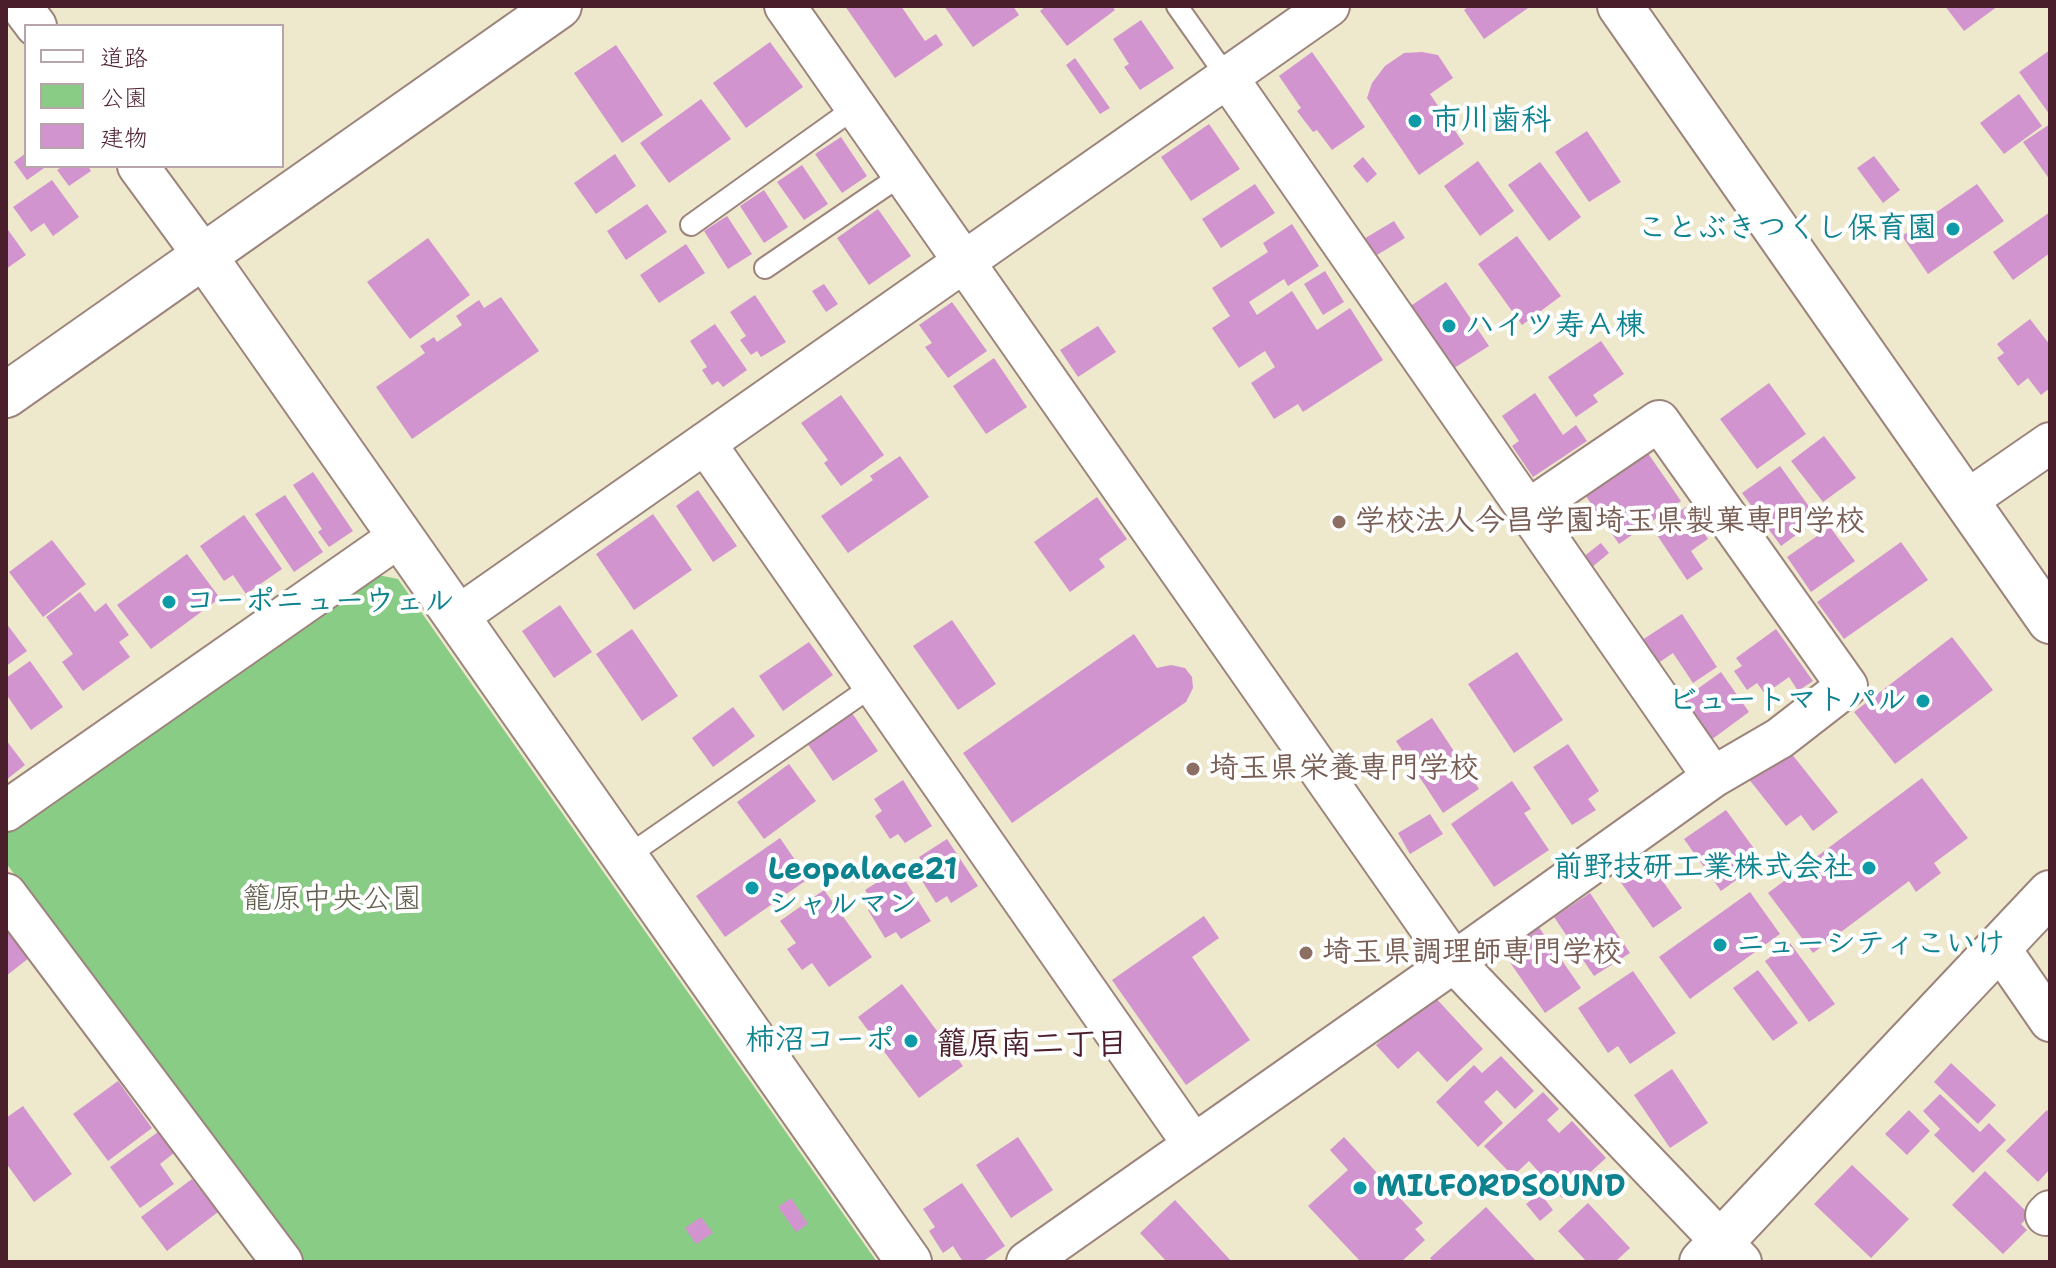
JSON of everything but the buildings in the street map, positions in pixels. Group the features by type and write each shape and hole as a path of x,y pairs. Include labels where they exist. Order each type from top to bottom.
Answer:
{"street":[{"path":"21,6 34,24"},
{"path":"6,395 559,6"},
{"path":"785,6 1454,962 1721,1255 2050,893"},
{"path":"457,617 1329,6"},
{"path":"1620,6 2050,621"},
{"path":"1227,77 1713,777"},
{"path":"139,168 909,1262"},
{"path":"1027,1262 1713,777 1780,738 1847,686 1659,421 1528,510"},
{"path":"705,443 1193,1144"},
{"path":"1966,501 2050,443"},
{"path":"6,811 400,536"},
{"path":"6,894 263,1255"},
{"path":"1999,947 2050,1021"}],"lane":[{"path":"1177,6 1227,77"},
{"path":"691,225 856,107"},
{"path":"765,268 903,174"},
{"path":"626,857 874,685"}],"green space":[{"name":"籠原中央公園","path":"373,574 398,579 877,1262 305,1262 6,863 6,830"}],"place":[{"name":"市川歯科","path":"1415,121"},
{"name":"ことぶきつくし保育園","path":"1953,229"},
{"name":"ハイツ寿Ａ棟","path":"1449,326"},
{"name":"学校法人今昌学園埼玉県製菓専門学校","path":"1339,522"},
{"name":"コーポニューウェル","path":"169,602"},
{"name":"ビュートマトパル","path":"1923,701"},
{"name":"埼玉県栄養専門学校","path":"1193,769"},
{"name":"前野技研工業株式会社","path":"1869,868"},
{"name":"Leopalace21 シャルマン","path":"752,888"},
{"name":"ニューシティこいけ","path":"1720,945"},
{"name":"埼玉県調理師専門学校","path":"1306,953"},
{"name":"柿沼コーポ","path":"911,1041"},
{"name":"MILFORDSOUND","path":"1360,1188"}],"district":[{"name":"籠原南二丁目","path":"1032,1046"}]}
